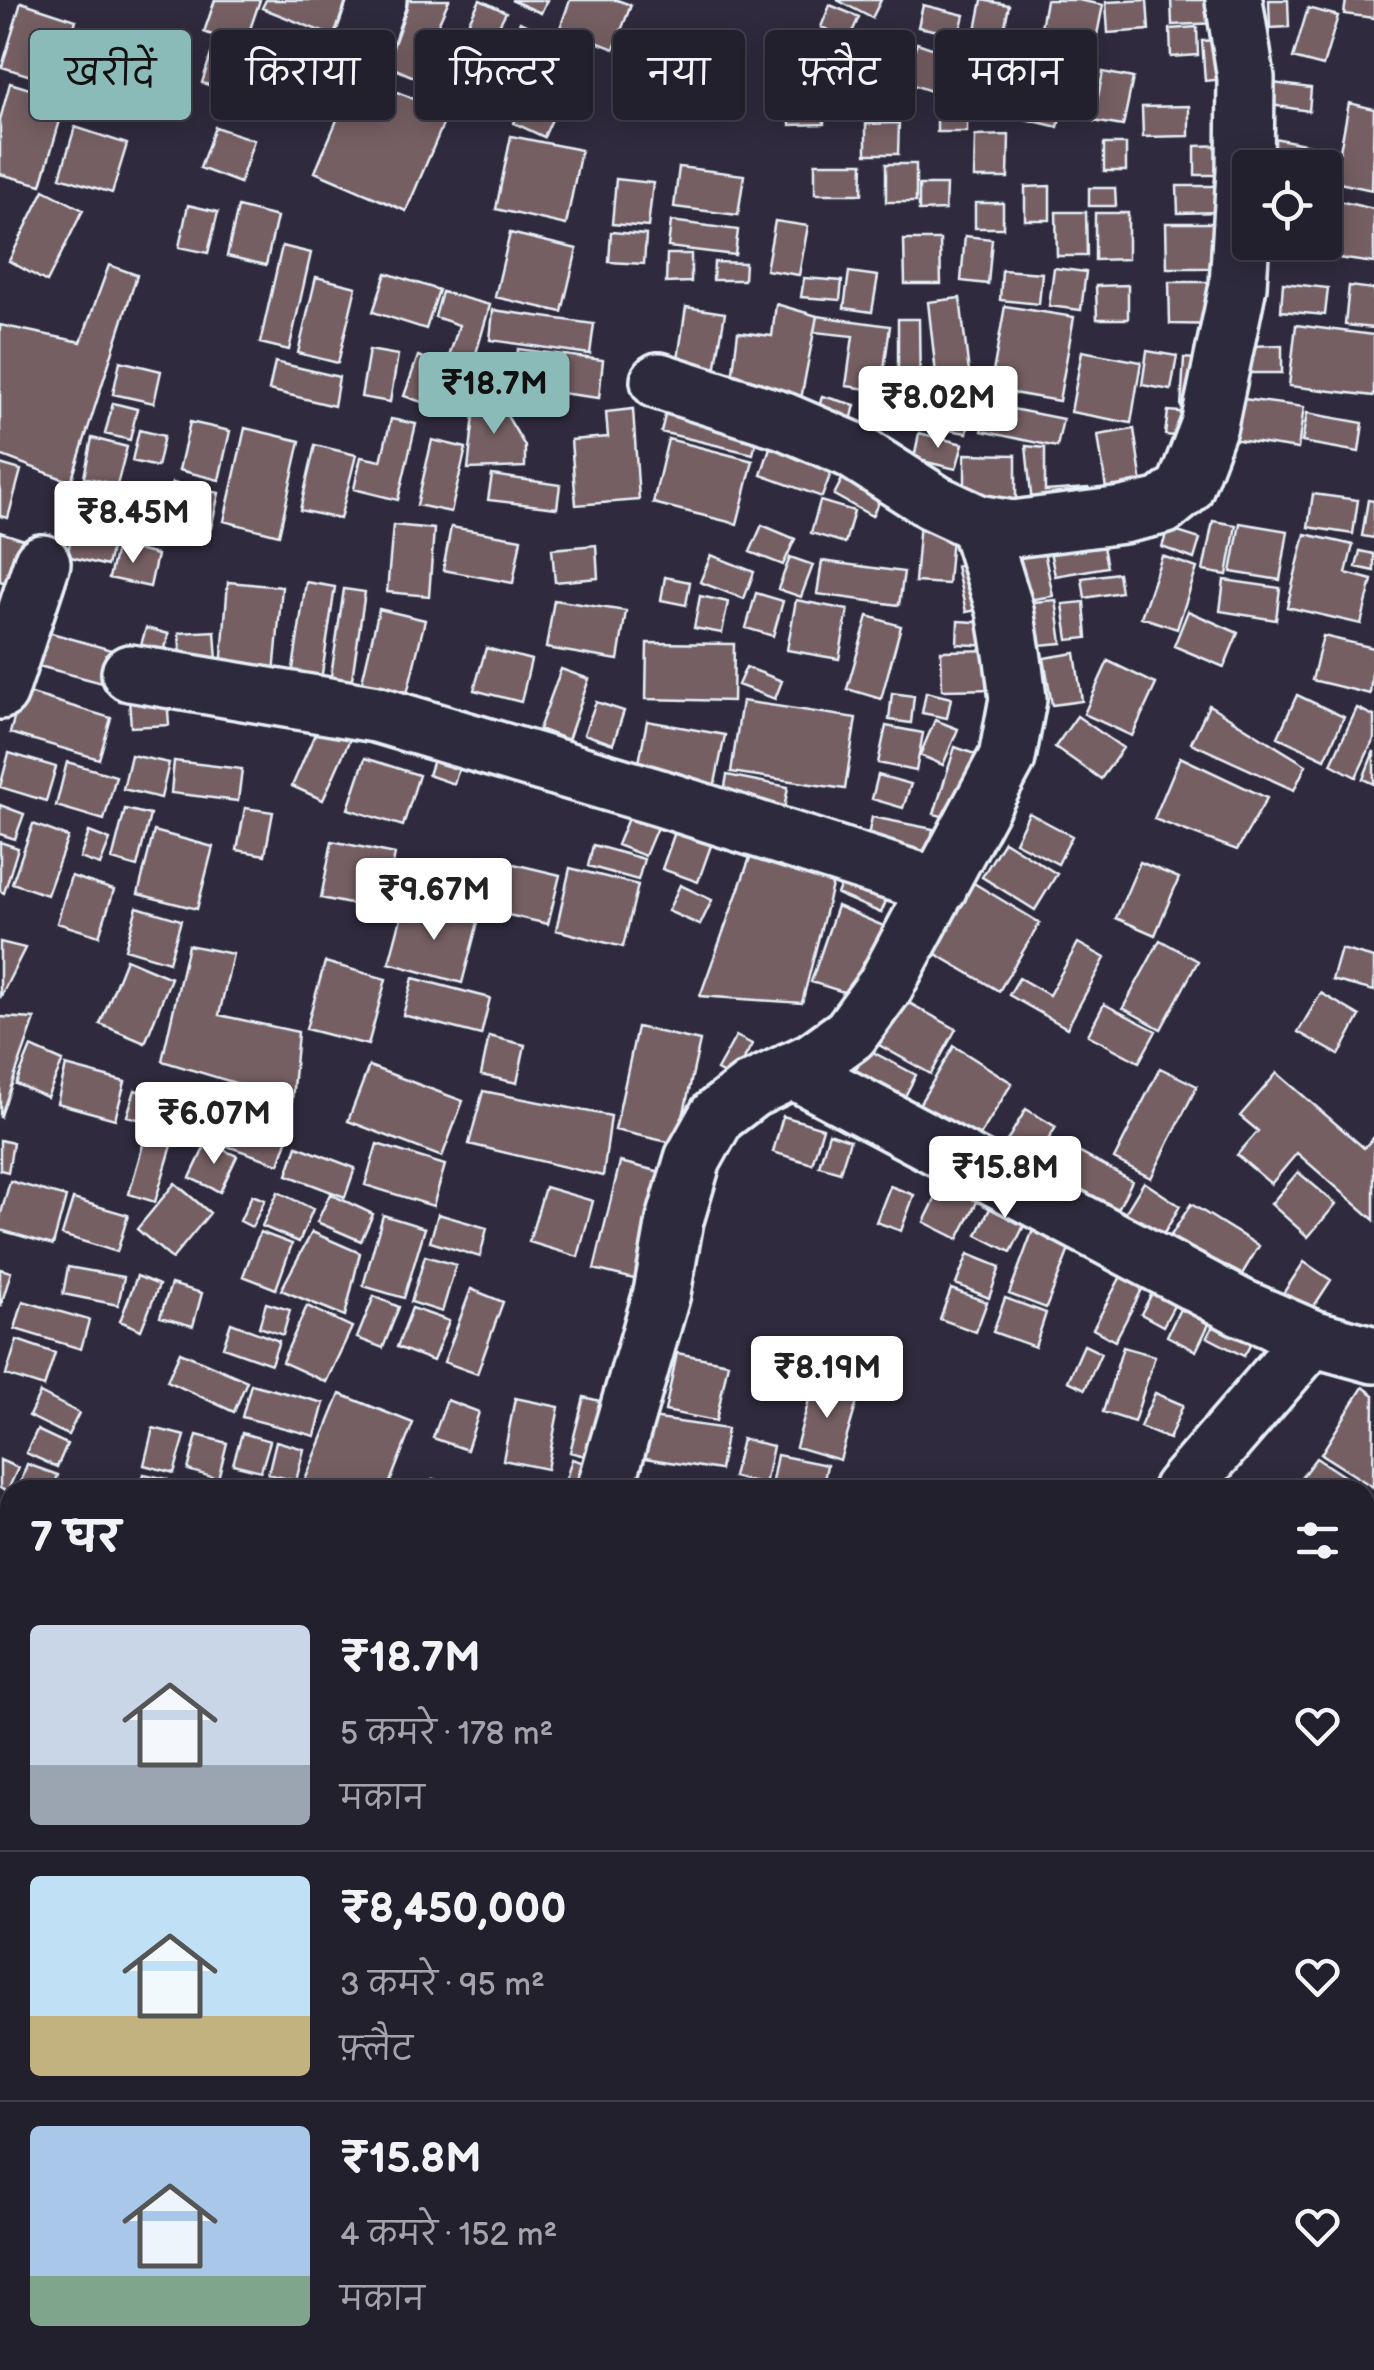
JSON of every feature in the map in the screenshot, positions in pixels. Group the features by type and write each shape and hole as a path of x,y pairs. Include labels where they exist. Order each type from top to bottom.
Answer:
{"street":[{"path":"367,30 378,0"},
{"path":"659,381 784,421 852,450 935,503 978,523 1013,529 1163,506 1185,488 1209,425 1238,286 1246,78 1234,0"},
{"path":"608,1480 662,1294 675,1220 693,1159 717,1116 751,1090 814,1060 850,1034 885,986 1008,758 1018,699 1004,610 978,523"},
{"path":"0,690 42,563"},
{"path":"130,672 376,714 642,792 939,886"},
{"path":"792,1070 1240,1306 1312,1338 1374,1355"},
{"path":"1190,1480 1312,1338"}],"building":[{"path":"215,0 260,0 250,30 204,32"},
{"path":"266,0 357,0 344,30 317,30 262,8"},
{"path":"396,0 449,0 435,30 415,30 414,77 395,69 395,30 383,30"},
{"path":"480,0 506,12 496,30 465,30"},
{"path":"511,0 547,0 541,13"},
{"path":"570,0 617,0 631,5 621,30 613,30 613,49 593,41 593,30 560,28"},
{"path":"837,0 881,0 872,18"},
{"path":"982,0 1009,5 1004,30 976,30"},
{"path":"1046,0 1103,5 1097,35 1097,30 1041,30"},
{"path":"1147,0 1149,30 1108,33 1106,2"},
{"path":"1171,0 1218,0 1220,23 1172,25"},
{"path":"1269,0 1288,0 1289,27 1270,28"},
{"path":"1346,0 1374,0 1374,18 1344,14"},
{"path":"21,2 76,20 73,30 30,30 30,76 2,67"},
{"path":"830,5 859,17 853,30 821,27"},
{"path":"923,5 964,15 960,30 918,27"},
{"path":"1308,8 1338,16 1323,66 1293,58"},
{"path":"520,22 536,30 516,30"},
{"path":"1197,27 1198,55 1171,57 1170,29"},
{"path":"1231,39 1235,78 1205,81 1202,41"},
{"path":"917,43 935,49 935,92 915,86"},
{"path":"211,54 211,86 202,83"},
{"path":"1103,72 1133,78 1123,126 1093,121 1097,120"},
{"path":"10,83 30,89 30,120 60,120 41,185 0,174 0,120"},
{"path":"1273,83 1311,88 1309,111 1271,105"},
{"path":"395,91 415,99 415,120 445,120 406,211 315,172 337,120 395,120"},
{"path":"1349,103 1374,109 1372,190 1342,184 1340,150"},
{"path":"1189,106 1189,136 1143,137 1142,107"},
{"path":"516,120 552,120 544,137 514,123"},
{"path":"790,120 824,120 824,124 790,125"},
{"path":"937,120 967,120 967,132 937,132"},
{"path":"1029,120 1060,120 1058,127"},
{"path":"899,123 898,154 866,154 866,124"},
{"path":"75,127 127,144 112,193 60,177"},
{"path":"215,127 254,140 240,183 200,168"},
{"path":"1009,135 1008,178 974,178 975,136"},
{"path":"511,136 581,150 566,225 496,209"},
{"path":"1274,138 1335,150 1272,150"},
{"path":"1104,144 1126,144 1126,171 1104,171"},
{"path":"1232,145 1231,175 1195,175 1195,146"},
{"path":"815,163 863,163 862,194 815,194"},
{"path":"886,164 916,164 916,202 886,202"},
{"path":"679,167 744,175 738,215 674,207"},
{"path":"616,179 653,183 648,227 612,224"},
{"path":"919,185 946,185 945,210 919,211"},
{"path":"1050,186 1050,220 1025,220 1025,187"},
{"path":"1177,186 1222,186 1222,212 1178,213"},
{"path":"1089,188 1115,188 1116,206 1089,206"},
{"path":"44,190 83,210 47,282 9,261"},
{"path":"1342,202 1374,209 1374,263 1342,259"},
{"path":"975,203 1003,203 1003,228 975,228"},
{"path":"188,205 218,212 208,253 179,247"},
{"path":"238,207 277,217 266,265 227,256"},
{"path":"1056,212 1086,212 1087,256 1057,256"},
{"path":"1095,213 1128,213 1128,259 1095,260"},
{"path":"671,221 738,230 735,255 668,247"},
{"path":"775,221 808,226 799,275 766,270"},
{"path":"1166,223 1225,223 1224,268 1167,268"},
{"path":"611,232 646,235 644,264 609,262"},
{"path":"510,233 577,249 562,312 495,297"},
{"path":"965,236 992,239 988,284 961,281"},
{"path":"904,240 940,240 941,284 905,284"},
{"path":"282,246 311,253 289,350 260,343"},
{"path":"667,254 691,254 691,282 666,283"},
{"path":"714,262 745,263 744,280 713,280"},
{"path":"109,265 137,275 71,482 0,455 0,325 81,342"},
{"path":"1054,268 1086,272 1081,310 1049,306"},
{"path":"1002,270 1042,273 1039,304 1000,300"},
{"path":"849,272 878,276 872,312 844,308"},
{"path":"386,273 439,290 426,329 373,312"},
{"path":"316,277 356,287 338,363 298,353"},
{"path":"804,278 842,281 840,300 801,297"},
{"path":"1169,282 1228,282 1227,325 1170,324"},
{"path":"1283,283 1328,288 1325,315 1281,311"},
{"path":"1128,285 1128,319 1097,319 1096,286"},
{"path":"1349,286 1374,289 1374,328 1345,325"},
{"path":"442,292 490,305 473,364 449,357 459,325 435,317"},
{"path":"960,298 971,389 938,392 928,302"},
{"path":"776,304 817,316 800,404 730,395 738,332 772,336"},
{"path":"1005,306 1074,317 1059,401 990,389"},
{"path":"686,307 725,313 715,371 677,365"},
{"path":"493,310 594,324 590,354 490,340"},
{"path":"817,316 890,326 881,391 846,386 853,336 814,332"},
{"path":"898,319 919,319 920,393 898,394"},
{"path":"1296,325 1374,335 1374,396 1289,386"},
{"path":"1282,345 1282,373 1249,373 1249,346"},
{"path":"518,349 603,360 599,398 514,387"},
{"path":"369,350 398,355 390,402 361,397"},
{"path":"1082,351 1141,362 1131,423 1071,412"},
{"path":"1147,351 1177,356 1171,390 1142,385"},
{"path":"418,356 473,375 460,415 404,396"},
{"path":"1184,358 1213,361 1210,410 1181,407"},
{"path":"120,361 161,371 154,403 113,394"},
{"path":"275,362 339,377 334,406 269,390"},
{"path":"477,388 494,394 525,446 525,467 468,469"},
{"path":"822,396 855,405 849,429 816,420"},
{"path":"1236,398 1304,407 1298,449 1231,439"},
{"path":"669,399 761,421 753,454 661,432"},
{"path":"113,403 137,409 130,440 105,434"},
{"path":"988,404 1063,419 1057,447 982,431"},
{"path":"929,405 971,413 967,433 925,426"},
{"path":"633,409 639,500 576,505 571,440 608,437 606,412"},
{"path":"1168,411 1202,414 1200,439 1165,435"},
{"path":"1307,413 1363,423 1359,452 1302,442"},
{"path":"391,419 416,424 398,500 354,489 361,457 381,461"},
{"path":"190,422 230,431 219,480 179,470"},
{"path":"245,428 300,441 279,535 224,521"},
{"path":"1134,429 1143,491 1107,496 1098,435"},
{"path":"139,430 164,436 157,467 132,461"},
{"path":"775,432 838,454 822,497 761,475"},
{"path":"919,433 963,444 956,469 914,459"},
{"path":"92,438 127,447 117,485 84,477"},
{"path":"668,439 753,461 737,524 653,503"},
{"path":"432,440 466,448 451,512 417,505"},
{"path":"315,445 356,455 340,519 300,510"},
{"path":"1026,446 1045,448 1045,491 1088,488 1091,509 1033,514"},
{"path":"965,454 1016,455 1016,511 965,510"},
{"path":"853,458 891,478 872,516 834,495"},
{"path":"0,464 21,470 8,518 0,516"},
{"path":"492,475 560,485 557,508 488,500"},
{"path":"172,483 219,493 211,528 164,517"},
{"path":"1313,494 1358,500 1353,534 1308,527"},
{"path":"1368,500 1374,501 1374,538 1362,536"},
{"path":"820,501 854,511 845,543 811,533"},
{"path":"75,521 115,532 107,566 67,556"},
{"path":"920,521 953,524 948,584 915,582"},
{"path":"1213,521 1236,525 1227,575 1203,571"},
{"path":"1240,523 1288,531 1280,580 1231,572"},
{"path":"393,525 434,529 429,596 387,592"},
{"path":"762,525 795,539 783,565 750,552"},
{"path":"451,527 521,539 513,583 443,570"},
{"path":"1168,529 1200,539 1194,559 1162,547"},
{"path":"0,532 28,541 14,586 0,581"},
{"path":"1305,534 1353,545 1346,573 1372,580 1361,624 1287,607"},
{"path":"1101,536 1107,567 1055,576 1049,546"},
{"path":"1042,541 1053,596 1028,600 1018,545"},
{"path":"117,545 157,555 150,587 109,578"},
{"path":"596,545 598,578 555,582 552,549"},
{"path":"1360,551 1374,554 1374,571 1356,567"},
{"path":"711,555 754,572 744,599 700,582"},
{"path":"1162,556 1197,568 1177,629 1141,617"},
{"path":"790,557 813,565 801,597 778,589"},
{"path":"985,560 994,607 966,612 956,566"},
{"path":"822,561 904,572 899,605 817,594"},
{"path":"1118,573 1121,592 1085,598 1082,578"},
{"path":"665,577 690,582 686,605 661,600"},
{"path":"1224,580 1280,588 1276,620 1220,611"},
{"path":"228,582 282,587 274,674 221,669"},
{"path":"306,582 335,587 320,687 291,682"},
{"path":"344,589 365,592 350,692 329,689"},
{"path":"756,593 783,601 773,636 746,628"},
{"path":"700,596 728,602 722,633 694,628"},
{"path":"554,600 626,611 618,660 546,648"},
{"path":"796,600 848,610 839,659 787,650"},
{"path":"1056,600 1062,643 1039,645 1033,602"},
{"path":"1084,602 1087,638 1068,640 1063,604"},
{"path":"379,609 425,620 404,706 359,694"},
{"path":"1188,611 1238,633 1224,667 1174,646"},
{"path":"868,616 901,626 881,699 847,689"},
{"path":"958,621 992,623 992,646 957,644"},
{"path":"146,628 169,634 159,669 136,662"},
{"path":"215,631 218,677 182,679 179,633"},
{"path":"48,632 115,651 106,684 39,666"},
{"path":"1323,636 1374,648 1370,694 1312,680"},
{"path":"647,643 734,644 733,701 646,699"},
{"path":"486,648 531,660 521,702 474,690"},
{"path":"1001,650 1001,689 942,690 941,651"},
{"path":"1075,653 1082,701 1052,705 1044,658"},
{"path":"1108,661 1156,684 1132,736 1084,714"},
{"path":"746,667 782,681 775,699 738,685"},
{"path":"561,669 589,679 568,740 539,729"},
{"path":"166,682 169,725 131,727 128,684"},
{"path":"22,691 111,718 99,759 10,733"},
{"path":"926,692 951,698 947,718 922,713"},
{"path":"892,693 914,696 911,723 889,720"},
{"path":"1297,695 1344,717 1325,759 1278,737"},
{"path":"742,701 856,718 845,789 731,772"},
{"path":"596,702 624,711 613,744 584,734"},
{"path":"1209,705 1306,765 1294,790 1191,743"},
{"path":"1357,708 1374,716 1374,739 1356,777 1331,764"},
{"path":"326,709 357,723 323,800 292,786"},
{"path":"1077,716 1123,748 1101,779 1055,747"},
{"path":"935,720 958,729 943,765 920,755"},
{"path":"647,721 725,735 713,793 636,778"},
{"path":"886,726 923,733 916,771 878,763"},
{"path":"441,735 467,744 454,784 428,775"},
{"path":"955,747 989,759 968,823 934,814"},
{"path":"1374,751 1374,784 1363,779"},
{"path":"9,753 56,767 46,801 0,787"},
{"path":"131,755 169,763 161,798 123,789"},
{"path":"1180,757 1267,798 1237,850 1154,819"},
{"path":"365,758 419,775 403,826 348,809"},
{"path":"174,761 242,769 238,801 171,793"},
{"path":"67,762 116,776 104,820 56,806"},
{"path":"727,775 788,787 784,810 723,798"},
{"path":"878,775 911,784 903,808 872,799"},
{"path":"635,801 663,813 645,856 617,845"},
{"path":"0,805 24,814 15,839 0,834"},
{"path":"245,808 273,812 265,855 237,850"},
{"path":"125,809 150,815 137,867 112,860"},
{"path":"682,812 718,826 698,882 662,869"},
{"path":"1029,813 1072,836 1058,864 1015,842"},
{"path":"872,817 933,829 927,862 865,850"},
{"path":"33,824 68,837 47,895 12,883"},
{"path":"154,831 213,847 197,909 138,894"},
{"path":"89,832 110,840 100,865 80,858"},
{"path":"332,841 395,854 384,911 321,898"},
{"path":"756,841 839,858 802,1003 700,996"},
{"path":"1004,841 1057,874 1035,910 982,877"},
{"path":"0,842 18,848 4,893 0,891"},
{"path":"593,845 644,859 638,880 588,866"},
{"path":"480,856 560,875 548,924 468,906"},
{"path":"851,861 895,880 881,913 837,894"},
{"path":"1140,862 1179,878 1155,935 1116,918"},
{"path":"431,864 454,870 448,902 424,896"},
{"path":"570,868 638,885 623,947 556,930"},
{"path":"71,876 114,890 99,936 57,923"},
{"path":"972,882 1040,923 999,991 931,951"},
{"path":"680,885 712,900 700,925 668,911"},
{"path":"405,903 478,922 462,983 389,963"},
{"path":"837,906 888,928 860,997 811,982"},
{"path":"137,907 181,920 169,962 125,949"},
{"path":"1160,940 1198,961 1161,1029 1123,1008"},
{"path":"0,942 25,948 0,998"},
{"path":"1078,943 1105,958 1067,1028 1009,995 1019,978 1049,995"},
{"path":"188,945 233,954 219,1015 298,1032 292,1100 162,1061"},
{"path":"1341,949 1374,958 1374,991 1332,980"},
{"path":"126,959 171,978 145,1043 100,1024"},
{"path":"325,962 386,979 368,1045 306,1029"},
{"path":"413,978 490,998 481,1035 403,1015"},
{"path":"1321,993 1360,1016 1339,1055 1298,1032"},
{"path":"904,1000 956,1029 931,1074 879,1045"},
{"path":"1104,1004 1156,1031 1139,1062 1088,1035"},
{"path":"0,1017 35,1019 0,1118"},
{"path":"637,1027 700,1041 677,1144 615,1130"},
{"path":"489,1036 525,1045 517,1083 481,1075"},
{"path":"736,1036 752,1044 733,1079 717,1070"},
{"path":"954,1046 1012,1083 972,1149 914,1113"},
{"path":"31,1047 63,1061 47,1097 16,1084"},
{"path":"867,1049 916,1075 903,1100 854,1072"},
{"path":"66,1066 125,1082 115,1119 57,1103"},
{"path":"369,1066 463,1101 442,1157 348,1121"},
{"path":"1160,1068 1197,1086 1151,1178 1114,1159"},
{"path":"1277,1073 1364,1148 1374,1137 1374,1220 1297,1153 1271,1184 1237,1155 1258,1131 1240,1116"},
{"path":"135,1090 176,1103 168,1128 127,1116"},
{"path":"483,1091 611,1116 603,1176 469,1144"},
{"path":"188,1101 289,1135 279,1164 178,1129"},
{"path":"1026,1109 1056,1127 1028,1172 999,1154"},
{"path":"783,1116 823,1128 812,1164 773,1152"},
{"path":"829,1133 850,1140 840,1172 819,1166"},
{"path":"146,1134 173,1142 155,1202 129,1194"},
{"path":"0,1140 13,1143 8,1172 0,1170"},
{"path":"207,1142 237,1156 220,1192 190,1178"},
{"path":"1060,1142 1132,1181 1116,1213 1043,1173"},
{"path":"377,1144 445,1165 433,1206 365,1185"},
{"path":"297,1146 355,1168 345,1197 287,1175"},
{"path":"620,1162 686,1178 658,1285 594,1269"},
{"path":"1298,1172 1336,1204 1308,1237 1271,1204"},
{"path":"946,1177 981,1194 958,1239 924,1222"},
{"path":"10,1181 66,1197 53,1245 0,1230"},
{"path":"1144,1182 1180,1206 1162,1237 1125,1213"},
{"path":"175,1183 210,1213 172,1259 137,1229"},
{"path":"890,1186 914,1195 901,1231 876,1222"},
{"path":"545,1187 593,1201 578,1257 529,1242"},
{"path":"999,1190 1033,1207 1011,1252 977,1235"},
{"path":"278,1192 313,1209 299,1242 262,1226"},
{"path":"330,1194 373,1214 361,1241 317,1222"},
{"path":"252,1195 265,1200 252,1227 240,1221"},
{"path":"73,1199 128,1215 117,1252 62,1235"},
{"path":"1191,1204 1259,1246 1236,1284 1168,1240"},
{"path":"438,1214 487,1228 480,1257 430,1242"},
{"path":"383,1215 425,1228 404,1298 363,1286"},
{"path":"1034,1227 1072,1242 1046,1308 1009,1294"},
{"path":"260,1232 292,1244 276,1289 243,1276"},
{"path":"312,1232 360,1253 345,1316 281,1290"},
{"path":"968,1254 1000,1267 989,1298 956,1284"},
{"path":"425,1256 456,1265 442,1312 411,1302"},
{"path":"1304,1262 1331,1280 1305,1320 1278,1301"},
{"path":"1128,1263 1150,1274 1115,1341 1093,1329"},
{"path":"68,1267 124,1277 118,1305 63,1294"},
{"path":"0,1269 11,1272 1,1305 0,1304"},
{"path":"1164,1271 1186,1283 1163,1326 1141,1314"},
{"path":"137,1276 159,1285 141,1330 120,1321"},
{"path":"171,1284 202,1293 193,1326 160,1317"},
{"path":"1190,1288 1219,1303 1196,1351 1167,1336"},
{"path":"471,1289 503,1302 477,1374 444,1362"},
{"path":"951,1289 987,1302 976,1332 940,1319"},
{"path":"374,1296 399,1307 383,1348 357,1338"},
{"path":"1005,1298 1046,1313 1035,1347 993,1332"},
{"path":"23,1301 89,1320 81,1349 15,1329"},
{"path":"266,1303 290,1310 283,1335 259,1327"},
{"path":"1224,1305 1261,1326 1244,1356 1207,1337"},
{"path":"307,1306 352,1327 326,1382 282,1362"},
{"path":"412,1308 449,1321 433,1361 397,1347"},
{"path":"231,1323 279,1341 271,1364 223,1347"},
{"path":"17,1340 55,1353 44,1387 6,1375"},
{"path":"1084,1345 1101,1353 1085,1389 1068,1381"},
{"path":"1123,1347 1155,1356 1134,1422 1103,1412"},
{"path":"180,1352 247,1381 234,1412 167,1381"},
{"path":"677,1353 728,1363 716,1421 665,1411"},
{"path":"814,1382 859,1395 840,1460 796,1447"},
{"path":"251,1384 324,1403 315,1436 242,1417"},
{"path":"1363,1387 1374,1395 1373,1480 1362,1480 1321,1454"},
{"path":"40,1393 79,1413 68,1435 29,1416"},
{"path":"1155,1393 1183,1405 1169,1439 1140,1427"},
{"path":"340,1394 413,1423 391,1480 305,1480"},
{"path":"584,1397 623,1407 608,1462 570,1452"},
{"path":"515,1398 559,1407 547,1469 503,1460"},
{"path":"447,1400 479,1412 467,1450 433,1438"},
{"path":"645,1417 727,1429 720,1470 639,1457"},
{"path":"153,1428 185,1436 174,1473 144,1465"},
{"path":"37,1430 67,1444 57,1467 26,1453"},
{"path":"242,1433 270,1441 261,1471 233,1464"},
{"path":"197,1435 227,1443 218,1479 188,1470"},
{"path":"742,1439 773,1446 766,1480 733,1477"},
{"path":"276,1441 304,1449 296,1480 268,1474"},
{"path":"777,1455 827,1465 824,1480 772,1480"},
{"path":"1316,1458 1350,1480 1300,1480"},
{"path":"572,1459 603,1469 599,1480 566,1480"},
{"path":"0,1460 18,1468 12,1480 0,1480"},
{"path":"27,1464 58,1475 56,1480 21,1480"},
{"path":"144,1474 167,1479 167,1480 142,1480"}]}
